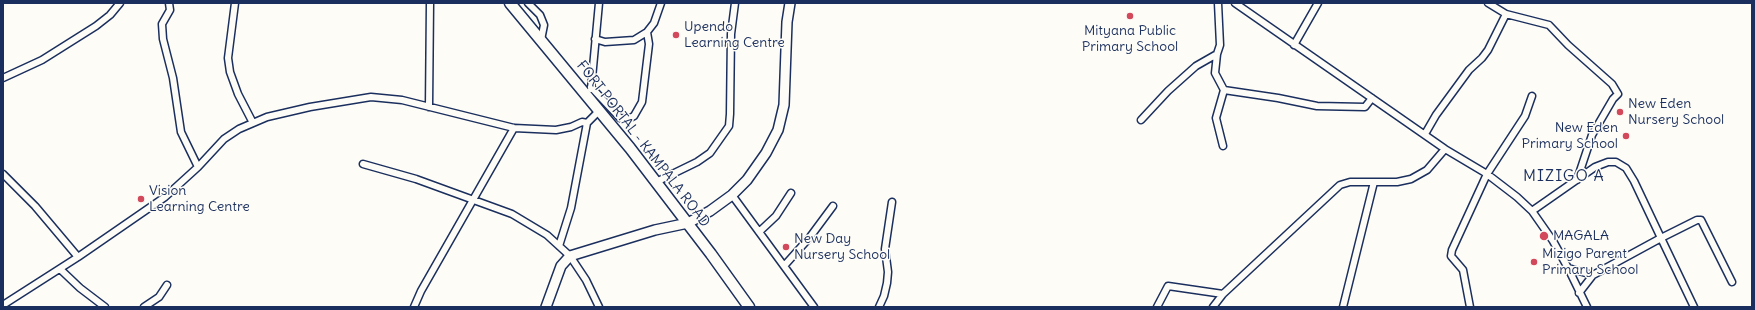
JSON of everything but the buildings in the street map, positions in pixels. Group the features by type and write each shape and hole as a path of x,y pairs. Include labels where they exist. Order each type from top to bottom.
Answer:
{"main road":[{"name":"FORT PORTAL - KAMPALA ROAD","path":"510,3 590,99 656,182 688,223 749,307"},
{"path":"546,307 561,266 570,256 655,230 688,223 710,211 732,195 747,180 766,153 778,130 784,105 787,22 790,3"}],"street":[{"path":"3,78 42,60 89,30 110,15 120,3"},
{"path":"168,3 170,10 162,24 163,39 178,103 181,132 198,167"},
{"path":"235,3 228,58 230,72 238,94 253,123"},
{"path":"430,3 430,107"},
{"path":"528,3 540,15 544,25 541,40"},
{"path":"590,99 599,3"},
{"path":"595,39 605,42 634,40 647,32 654,23 661,3"},
{"path":"656,182 697,162 710,153 729,126 731,34 735,3"},
{"path":"1218,3 1220,45 1217,54 1215,73 1224,90 1216,118 1224,146"},
{"path":"1235,3 1445,149 1487,174 1517,197 1532,211 1553,241 1587,307"},
{"path":"1294,45 1318,3"},
{"path":"1488,3 1506,14 1549,25 1568,45 1612,84 1618,94 1613,99 1592,135 1577,180"},
{"path":"1425,134 1436,115 1468,70 1482,58 1488,50 1506,14"},
{"path":"591,87 620,118 628,119 634,116 642,102 649,44 647,32"},
{"path":"1141,120 1168,91 1196,66 1217,54"},
{"path":"1224,90 1278,98 1317,106 1365,107 1372,98"},
{"path":"1470,307 1463,270 1451,256 1452,250 1487,174 1525,116 1532,96"},
{"path":"3,305 78,257 165,196 198,167 224,139 238,129 267,117 310,107 371,97 402,100 514,128 556,130 571,127 582,122 587,123"},
{"path":"559,246 571,208 587,123 599,111"},
{"path":"414,307 421,291 514,128"},
{"path":"1213,307 1222,294 1340,185 1350,182 1397,182 1411,179 1427,170 1445,149"},
{"path":"1532,211 1595,167 1608,162 1616,162 1626,168 1634,181 1694,307"},
{"path":"363,164 416,178 512,214 547,235 570,256 586,280 599,307"},
{"path":"3,174 35,206 78,257"},
{"path":"1343,307 1374,182"},
{"path":"759,232 776,216 791,193"},
{"path":"732,195 814,307"},
{"path":"879,307 887,284 888,272 885,249 892,202"},
{"path":"784,266 810,237 833,206"},
{"path":"1579,292 1593,275 1697,220 1701,220 1732,282"},
{"path":"1568,268 1593,275"},
{"path":"60,269 80,288 105,307"},
{"path":"144,307 158,297 167,286"},
{"path":"1157,307 1168,286 1222,294"}],"place":[{"name":"Mityana Public Primary School","path":"1130,16"},
{"name":"Upendo Learning Centre","path":"676,35"},
{"name":"New Eden Nursery School","path":"1620,112"},
{"name":"New Eden Primary School","path":"1626,136"},
{"name":"Vision Learning Centre","path":"141,199"},
{"name":"MAGALA","path":"1544,236"},
{"name":"New Day Nursery School","path":"786,247"},
{"name":"Mizigo Parent Primary School","path":"1534,262"}],"district":[{"name":"MIZIGO A","path":"1564,176"}]}
